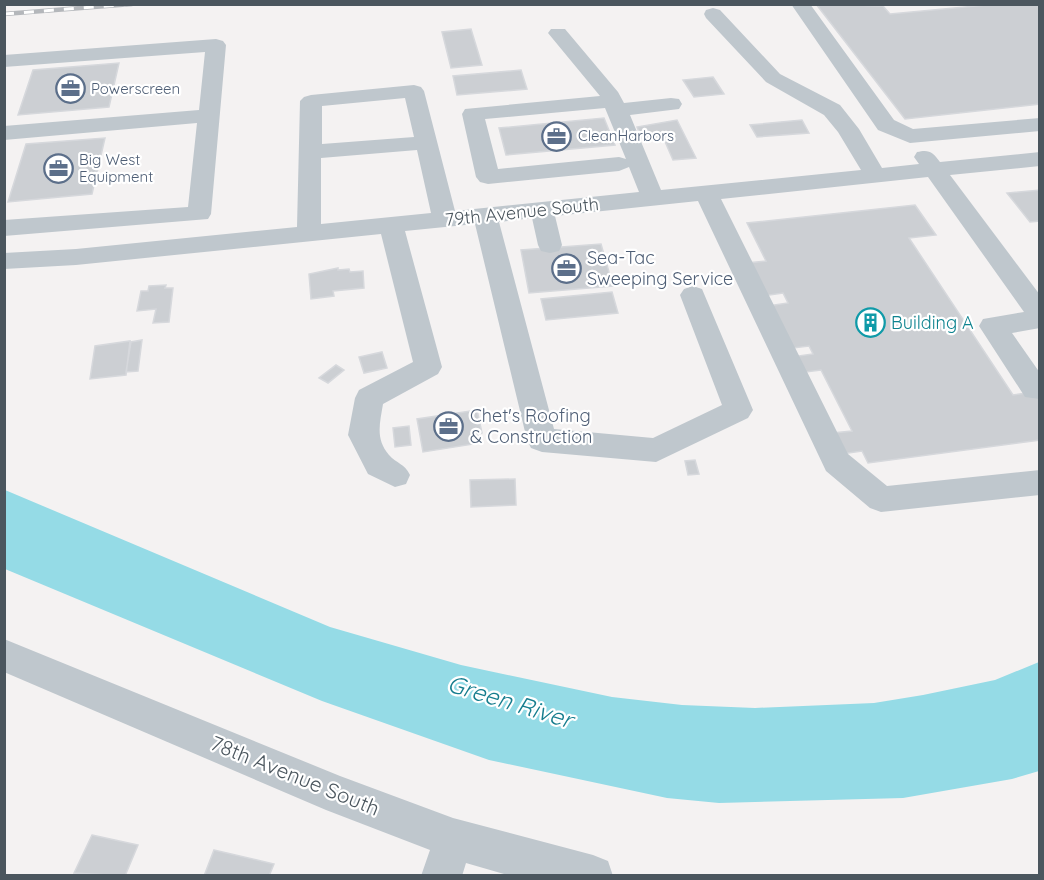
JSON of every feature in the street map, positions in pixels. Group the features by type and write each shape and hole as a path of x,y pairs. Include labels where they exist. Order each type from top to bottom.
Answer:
{"street":[{"path":"800,4 877,116 886,125 910,136 1040,124"},
{"path":"713,14 773,78 832,110 848,129 875,175"},
{"path":"558,33 615,105 653,198"},
{"path":"4,61 216,45 199,213 4,228"},
{"path":"309,234 311,101 414,91 445,220"},
{"path":"619,164 488,177 473,114 615,105 671,104"},
{"path":"4,133 209,116"},
{"path":"910,136 1040,317 993,326 1035,388 1040,388"},
{"path":"310,152 427,142"},
{"name":"79th Avenue South","path":"4,261 76,257 391,226 1040,159"},
{"path":"706,193 837,462 880,499 1040,482"},
{"path":"542,210 550,245"},
{"path":"485,216 542,440 656,450 738,410 693,296"},
{"path":"391,226 428,367 369,398 363,435 380,465 395,475"},
{"name":"78th Avenue South","path":"4,655 340,796 454,838 593,876"},
{"path":"441,876 454,838"}],"water":[{"name":"Green River","path":"5,490 330,627 461,665 612,697 682,705 755,708 874,703 995,680 1039,662 1039,771 1012,779 903,798 719,803 667,798 489,760 322,701 5,569"}],"building":[{"path":"816,4 883,6 890,14 997,4 1040,4 1040,104 905,119"},
{"path":"471,29 482,65 451,68 442,32"},
{"name":"Powerscreen","path":"119,63 109,107 18,115 33,70"},
{"path":"521,70 527,89 457,95 453,76"},
{"path":"713,77 724,94 694,97 683,80"},
{"name":"CleanHarbors","path":"604,118 615,145 506,155 499,128"},
{"path":"677,120 696,158 673,160 663,137 642,139 637,127"},
{"path":"802,120 809,133 757,137 750,125"},
{"name":"Big West Equipment","path":"105,138 92,194 8,202 26,144"},
{"path":"1040,190 1040,221 1030,222 1007,193"},
{"name":"Building A","path":"915,205 936,235 909,238 1013,395 1040,391 1040,440 868,463 862,451 842,454 833,433 852,431 821,370 798,373 791,357 813,354 809,346 793,348 767,306 788,303 783,293 763,296 747,263 766,261 747,223"},
{"name":"Sea-Tac Sweeping Service","path":"601,244 613,286 529,293 521,250"},
{"path":"338,268 338,270 349,269 350,272 363,271 364,288 333,291 334,296 311,299 309,274"},
{"path":"166,285 165,288 173,288 169,322 153,323 156,309 137,311 141,291 148,291 149,286"},
{"path":"612,292 618,313 546,320 541,299"},
{"path":"142,340 138,371 126,372 131,342"},
{"path":"130,341 126,375 90,379 95,346"},
{"path":"382,352 387,368 364,373 359,357"},
{"path":"336,365 344,370 328,383 319,378"},
{"name":"Chet's Roofing & Construction","path":"477,410 482,433 478,434 480,443 423,452 417,419"},
{"path":"409,426 411,445 395,447 393,428"},
{"path":"695,460 699,474 688,475 685,461"},
{"path":"515,479 516,505 471,507 470,480"},
{"path":"92,835 138,845 125,876 74,873"},
{"path":"214,850 274,864 269,876 204,876"}],"railway":[{"path":"4,14 132,4"}],"place":[{"name":"Powerscreen","path":"70,89"},
{"name":"CleanHarbors","path":"557,136"},
{"name":"Big West Equipment","path":"58,169"},
{"name":"Sea-Tac Sweeping Service","path":"566,268"},
{"name":"Building A","path":"870,323"},
{"name":"Chet's Roofing & Construction","path":"449,426"}]}
